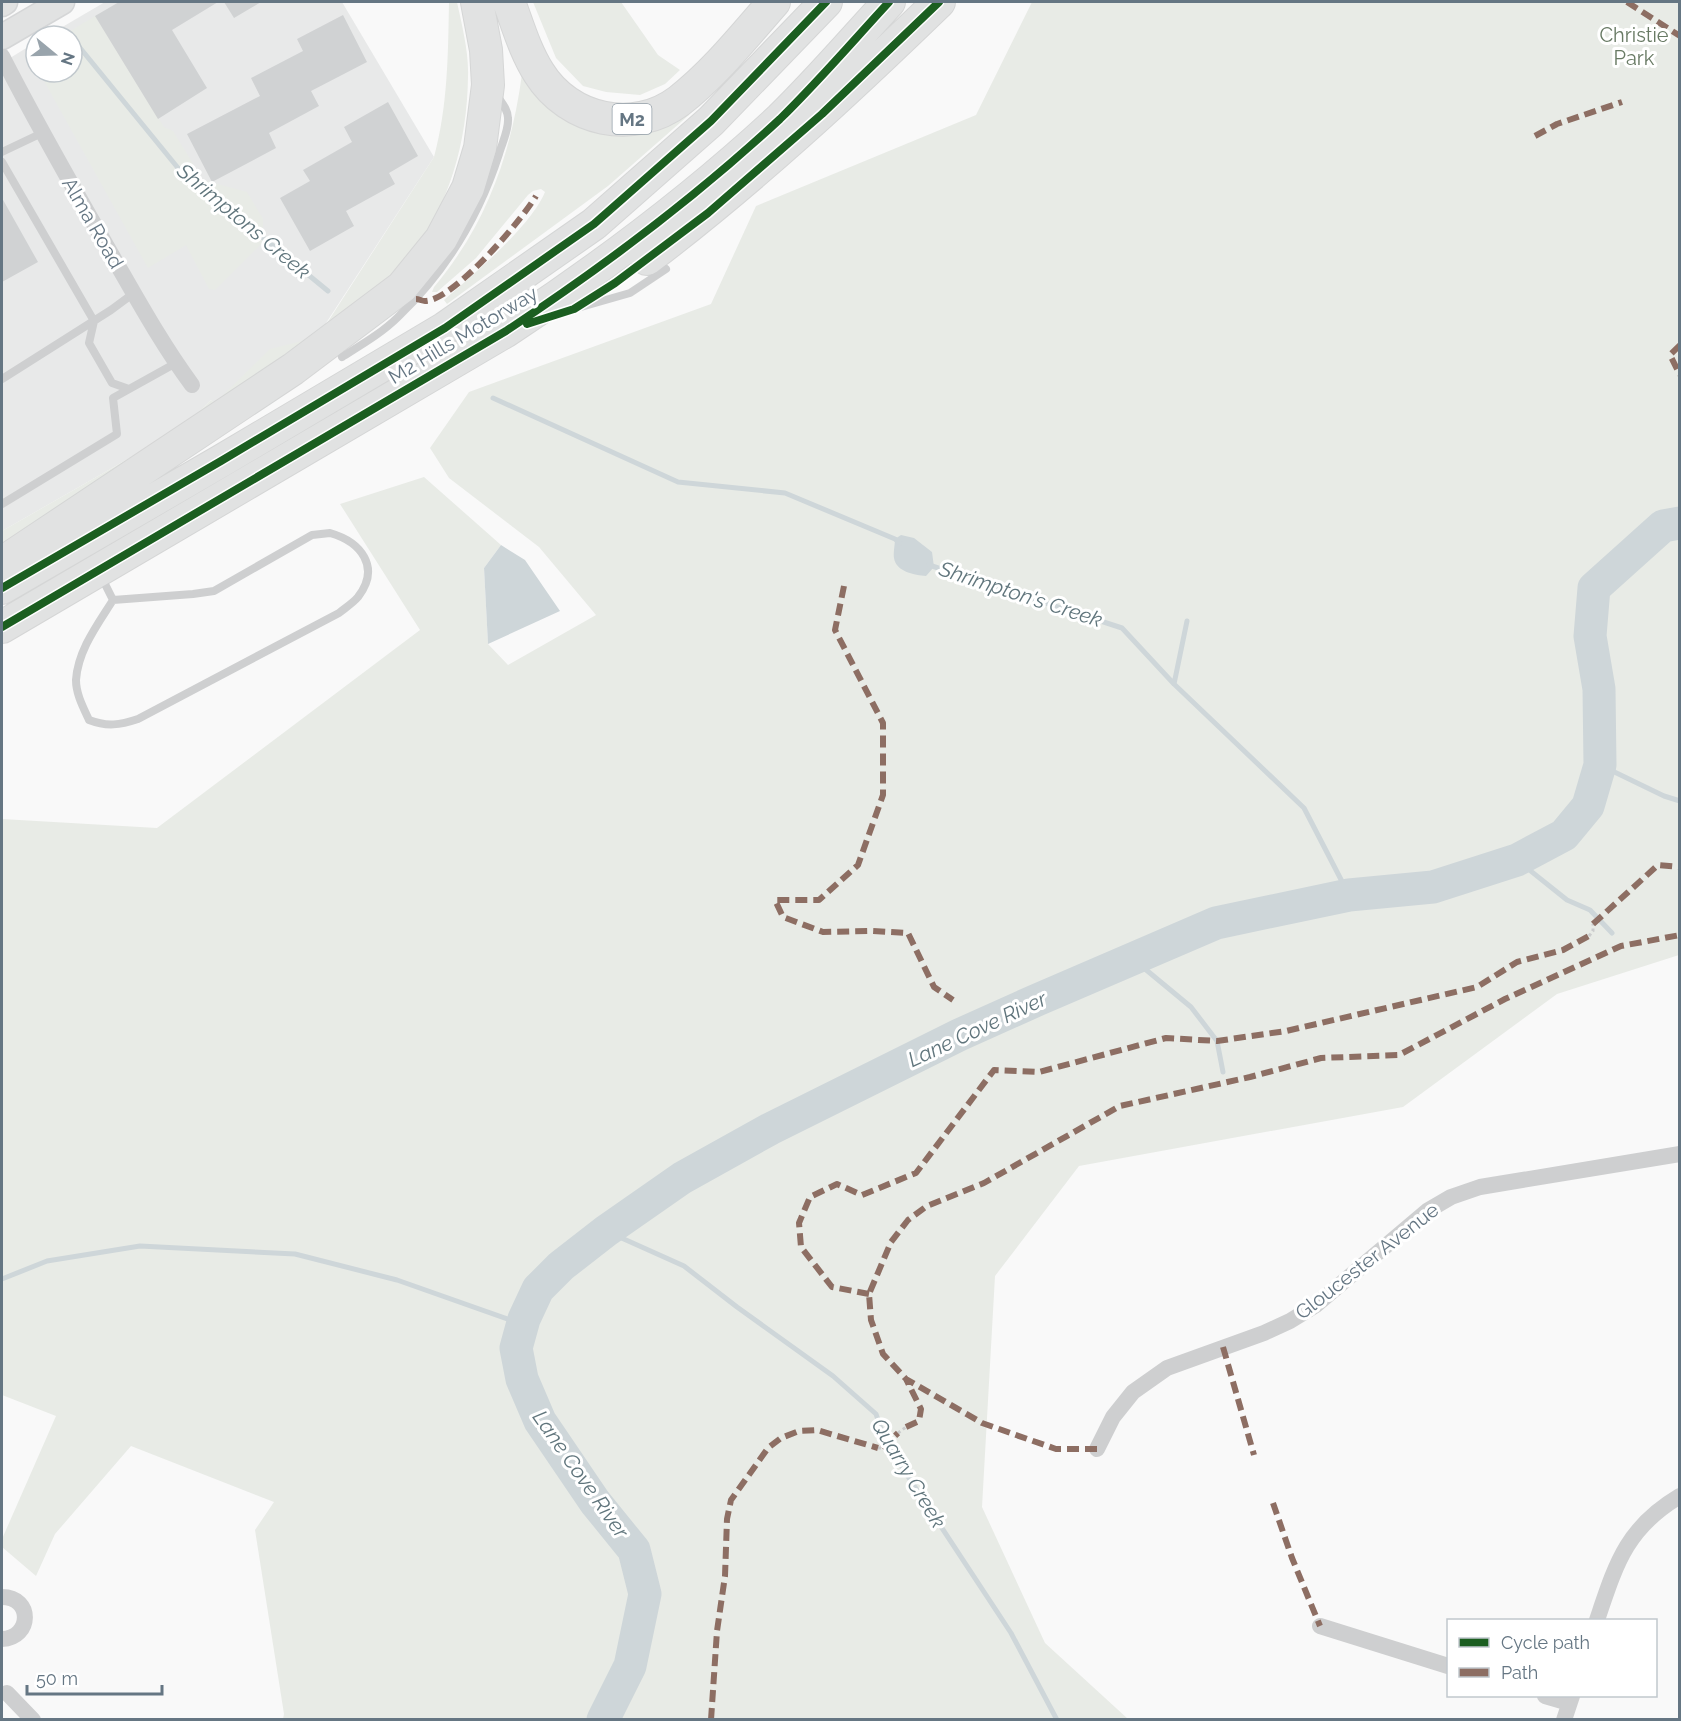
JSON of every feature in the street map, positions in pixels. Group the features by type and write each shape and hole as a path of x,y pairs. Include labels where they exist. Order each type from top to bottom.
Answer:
{"highway":[{"path":"2,563 293,369 402,287 441,239 468,188 480,148 488,84 486,50 477,2"},
{"name":"M2","path":"509,2 524,45 540,74 559,98 584,112 619,121 650,116 678,101 711,70 774,2"},
{"name":"M2 Hills Motorway","path":"2,588 445,328 594,224 711,121 826,2"},
{"name":"M2 Hills Motorway","path":"2,627 506,331 574,287 639,239 724,169 782,117 889,2"},
{"path":"506,331 574,309 615,283 708,213 822,114 939,2"}],"main road":[{"path":"2,37 62,2"}],"street":[{"name":"Alma Road","path":"2,56 42,133 134,293 176,363 192,385"},
{"name":"Gloucester Avenue","path":"1098,1449 1113,1417 1132,1392 1167,1368 1264,1333 1290,1321 1316,1305 1427,1211 1451,1197 1480,1187 1680,1154"},
{"path":"1597,1619 1611,1578 1633,1534 1649,1518 1680,1496"},
{"path":"2,1597 16,1600 25,1616 23,1628 19,1633 14,1637 2,1639"},
{"path":"1320,1626 1447,1665"},
{"path":"7,1693 33,1719"},
{"path":"1549,1697 1569,1706"}],"lane":[{"path":"342,357 390,324 416,299 457,245 481,203 492,177 508,120 506,108 488,84"},
{"path":"2,152 42,133"},
{"path":"2,162 94,321 89,343 112,383 129,389"},
{"path":"574,309 630,293 666,269"},
{"path":"2,379 134,293"},
{"path":"2,504 117,434 113,398 176,363"},
{"path":"330,533 343,537 356,545 368,570 366,582 357,598 339,613 138,719 118,726 89,720 80,700 76,681 80,661 90,637 113,600 214,591 312,535 330,533"},
{"path":"98,570 113,600"}],"path":[{"path":"1589,936 1593,931 1593,924"},
{"path":"898,1433 906,1427"}],"shaded area":[{"path":"105,2 342,2 434,157 317,337 214,403 211,400 182,428 2,531 2,63 24,49 24,84 84,84 84,24 67,24"},
{"path":"901,535 914,538 932,552 934,567 926,576 902,570 895,563 895,539"},
{"path":"501,545 525,560 560,611 488,644 484,568"}],"green space":[{"path":"449,2 457,2 465,39 468,77 463,132 449,184 439,209 427,232 394,276 357,312 316,344 2,551 2,531 182,428 211,400 215,403 270,349 318,337 434,157 445,99"},
{"path":"533,2 621,2 658,55 680,70 665,84 640,95 606,92 583,86 556,58"},
{"name":"Christie Park","path":"1032,2 1679,2 1679,955 1557,994 1403,1107 1079,1166 995,1276 982,1507 1045,1643 1128,1719 283,1719 255,1530 274,1502 131,1446 55,1534 36,1576 2,1547 2,1539 56,1416 2,1395 2,819 157,828 420,630 340,504 424,477 501,545 484,568 488,644 508,665 596,615 539,547 449,478 430,448 469,392 711,304 756,206 976,115"},
{"path":"95,16 164,127 173,131 203,180 247,192 263,219 263,242 215,290 209,289 186,245 148,268 46,84 84,84 84,24 82,24"},
{"path":"522,74 539,94 689,115 608,186 447,304 444,300 515,234 538,205 545,192 541,189 528,195 476,258 437,292 432,292 468,239 493,188 511,133"}],"building":[{"path":"119,2 218,2 172,30 207,88 158,119 95,16"},
{"path":"224,2 261,2 234,18"},
{"path":"343,15 367,62 311,91 319,106 269,133 276,148 212,182 187,134 260,96 251,78 303,51 297,39"},
{"path":"388,102 418,156 389,173 395,184 346,211 354,226 310,251 280,198 310,181 303,170 352,142 344,127"},
{"path":"2,198 38,262 2,282"}],"waterway":[{"name":"Shrimptons Creek","path":"84,53 178,168 328,291"},
{"name":"Shrimpton's Creek","path":"493,398 678,482 785,493 900,543"},
{"name":"Lane Cove River","path":"603,1720 630,1666 645,1594 634,1550 595,1502 540,1421 522,1379 516,1348 524,1319 538,1289 561,1266 606,1231 682,1178 770,1129 959,1035 1037,1000 1216,923 1349,895 1433,887 1517,860 1564,835 1588,806 1600,765 1599,689 1590,636 1594,588 1663,526 1680,523"},
{"name":"Shrimpton's Creek","path":"929,565 1122,628 1174,684 1304,808 1349,895"},
{"path":"1174,684 1187,621"},
{"path":"1600,765 1664,796 1680,801"},
{"path":"1517,860 1567,900 1590,910 1612,933"},
{"path":"1133,959 1191,1007 1217,1041 1223,1072"},
{"name":"Quarry Creek","path":"606,1231 684,1266 833,1376 876,1414 886,1443 1011,1633 1057,1720"},
{"path":"2,1279 47,1261 140,1246 295,1254 397,1280 522,1324"}],"marked path":[{"path":"1627,2 1680,36"},
{"path":"1535,136 1557,124 1622,102"},
{"path":"416,299 425,301 437,297 469,274 517,223 536,196"},
{"path":"1680,345 1670,355 1680,375"},
{"path":"844,586 835,630 883,723 883,795 858,865 819,900 775,900 783,917 823,932 908,933 934,987 953,1000"},
{"path":"1593,924 1658,865 1680,867"},
{"path":"1097,1449 1056,1449 982,1423 906,1379 883,1354 871,1320 869,1294 891,1242 908,1220 927,1206 984,1183 1120,1106 1250,1077 1321,1058 1399,1055 1505,999 1621,946 1680,935"},
{"path":"869,1294 832,1287 801,1247 799,1223 810,1197 837,1184 862,1195 916,1173 994,1070 1039,1072 1166,1038 1217,1041 1286,1031 1477,987 1517,962 1563,950 1589,936"},
{"path":"1223,1347 1254,1455"},
{"path":"906,1379 921,1409 919,1421 906,1427"},
{"path":"711,1720 717,1631 725,1576 727,1519 731,1500 768,1448 781,1438 799,1431 817,1430 878,1448"},
{"path":"882,1448 898,1433"},
{"path":"1273,1503 1292,1558 1320,1626"}],"cycle path":[{"path":"2,588 445,328 594,224 711,121 826,2"},
{"path":"2,627 506,331 578,282 648,231 748,148 808,91 889,2"},
{"path":"527,324 574,309 615,283 708,213 822,114 939,2"}]}
